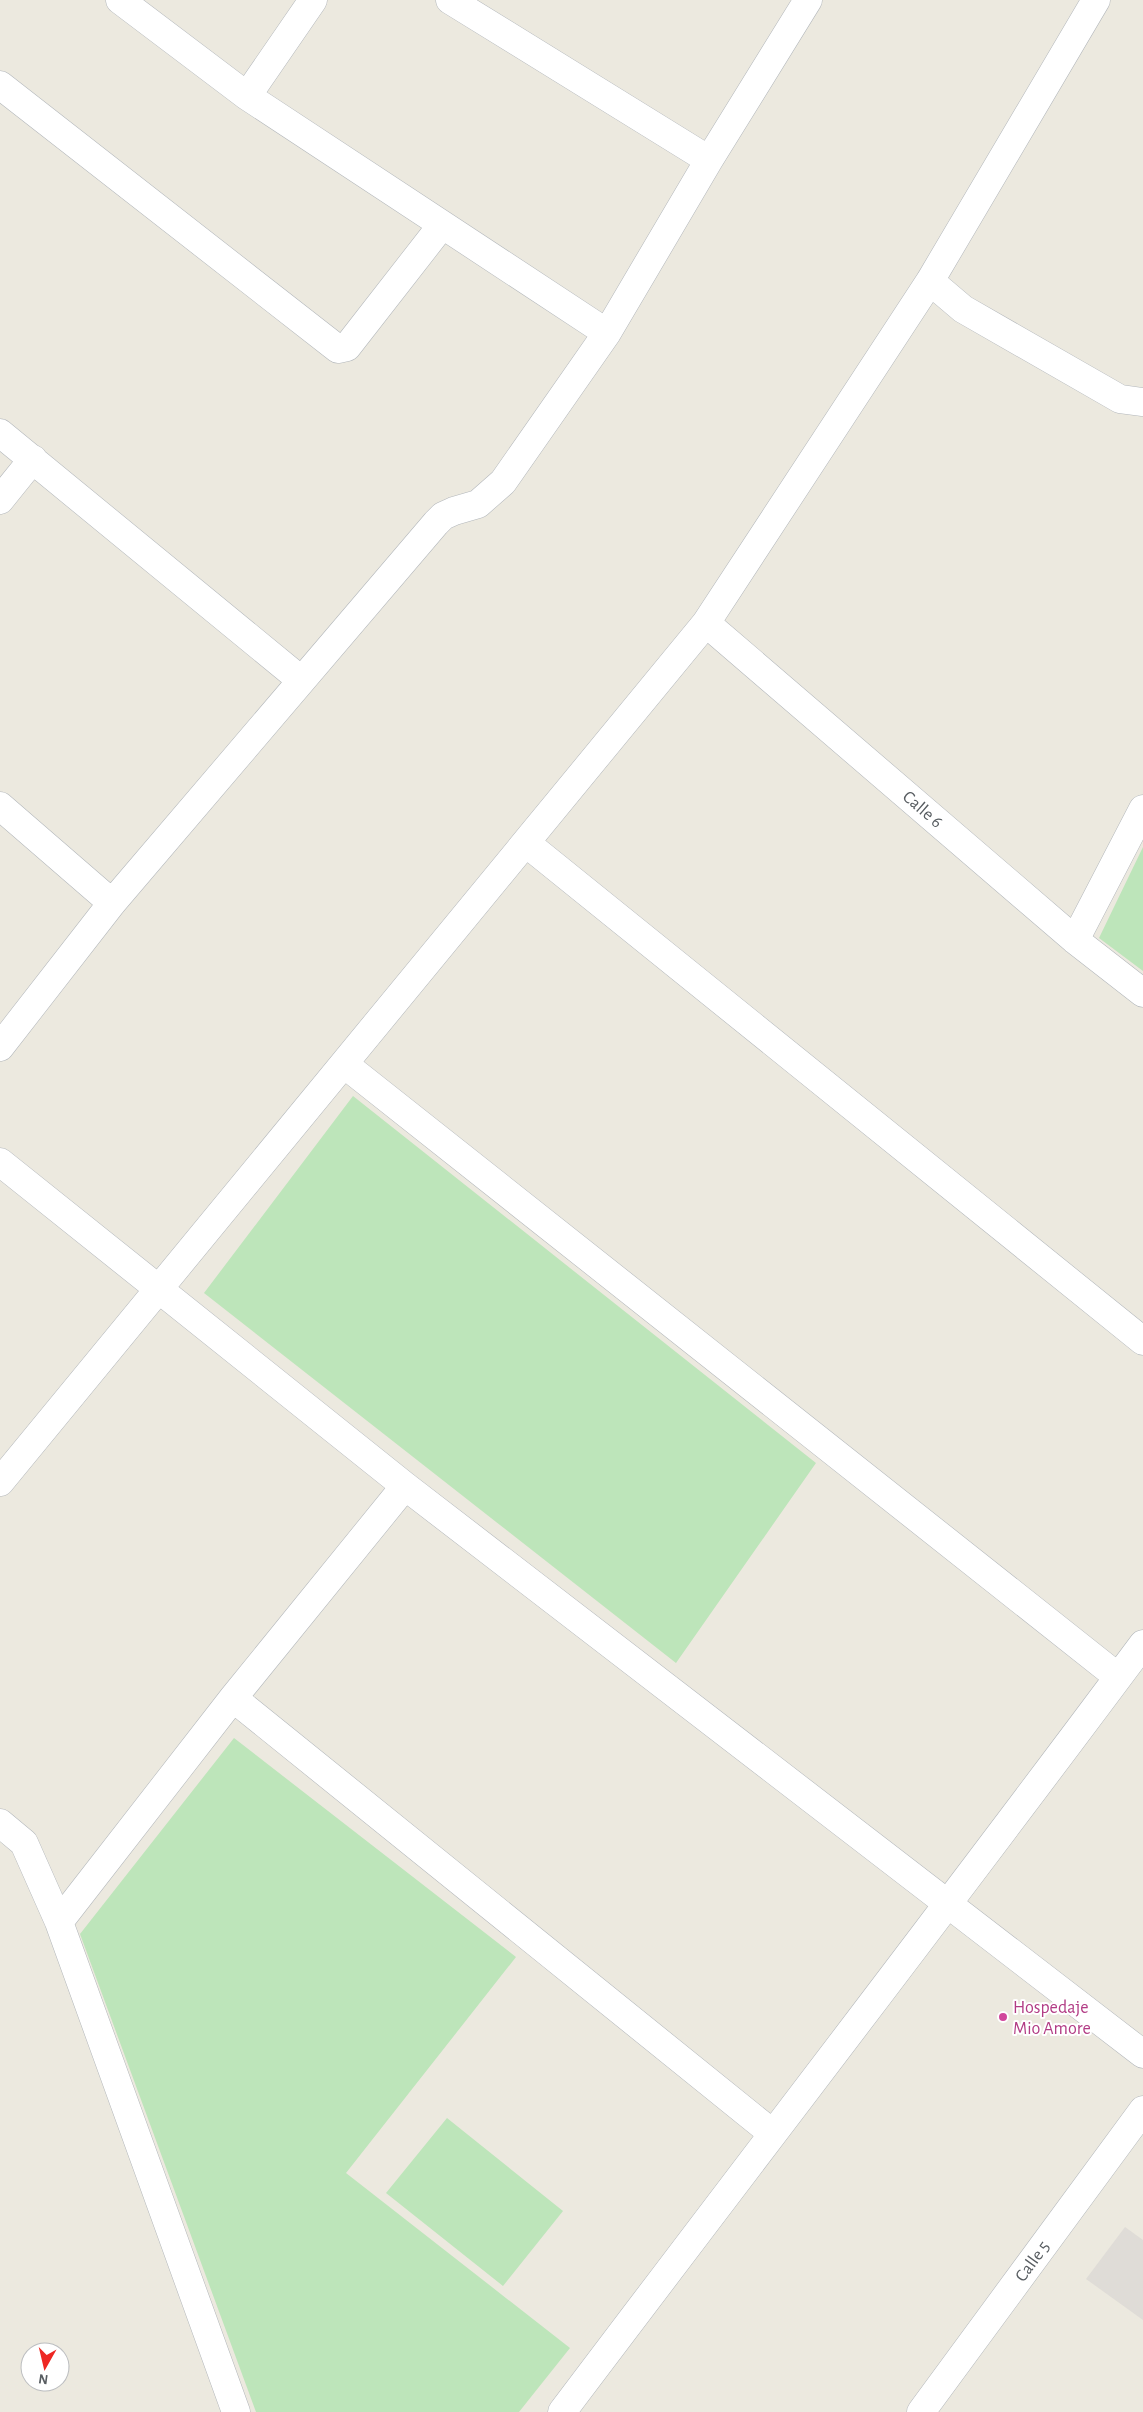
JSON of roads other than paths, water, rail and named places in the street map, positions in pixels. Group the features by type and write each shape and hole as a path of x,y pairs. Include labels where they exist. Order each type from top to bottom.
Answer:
{"street":[{"path":"120,0 247,96 607,333"},
{"path":"247,96 313,0"},
{"path":"450,0 708,160"},
{"path":"0,1046 112,903 443,516 478,504 503,482 607,333 708,160 808,0"},
{"path":"0,1482 160,1290 706,623 930,281 1096,0"},
{"path":"0,85 338,349 347,347 442,225"},
{"path":"930,281 962,309 1120,399 1143,402"},
{"path":"0,433 301,680"},
{"path":"0,500 33,459"},
{"name":"Calle 6","path":"706,623 1075,940 1143,993"},
{"path":"0,806 112,903"},
{"path":"1075,940 1143,809"},
{"path":"526,843 1143,1341"},
{"path":"344,1064 1118,1678"},
{"path":"0,1162 405,1486 948,1906 1143,2054"},
{"path":"59,1922 233,1698 405,1486"},
{"path":"562,2412 772,2133 948,1906 1143,1644"},
{"path":"233,1698 772,2133"},
{"path":"0,1823 24,1843 59,1922 236,2412"},
{"name":"Calle 5","path":"920,2412 1143,2110"}],"place":[{"name":"Hospedaje Mio Amore","path":"1003,2017"}]}
